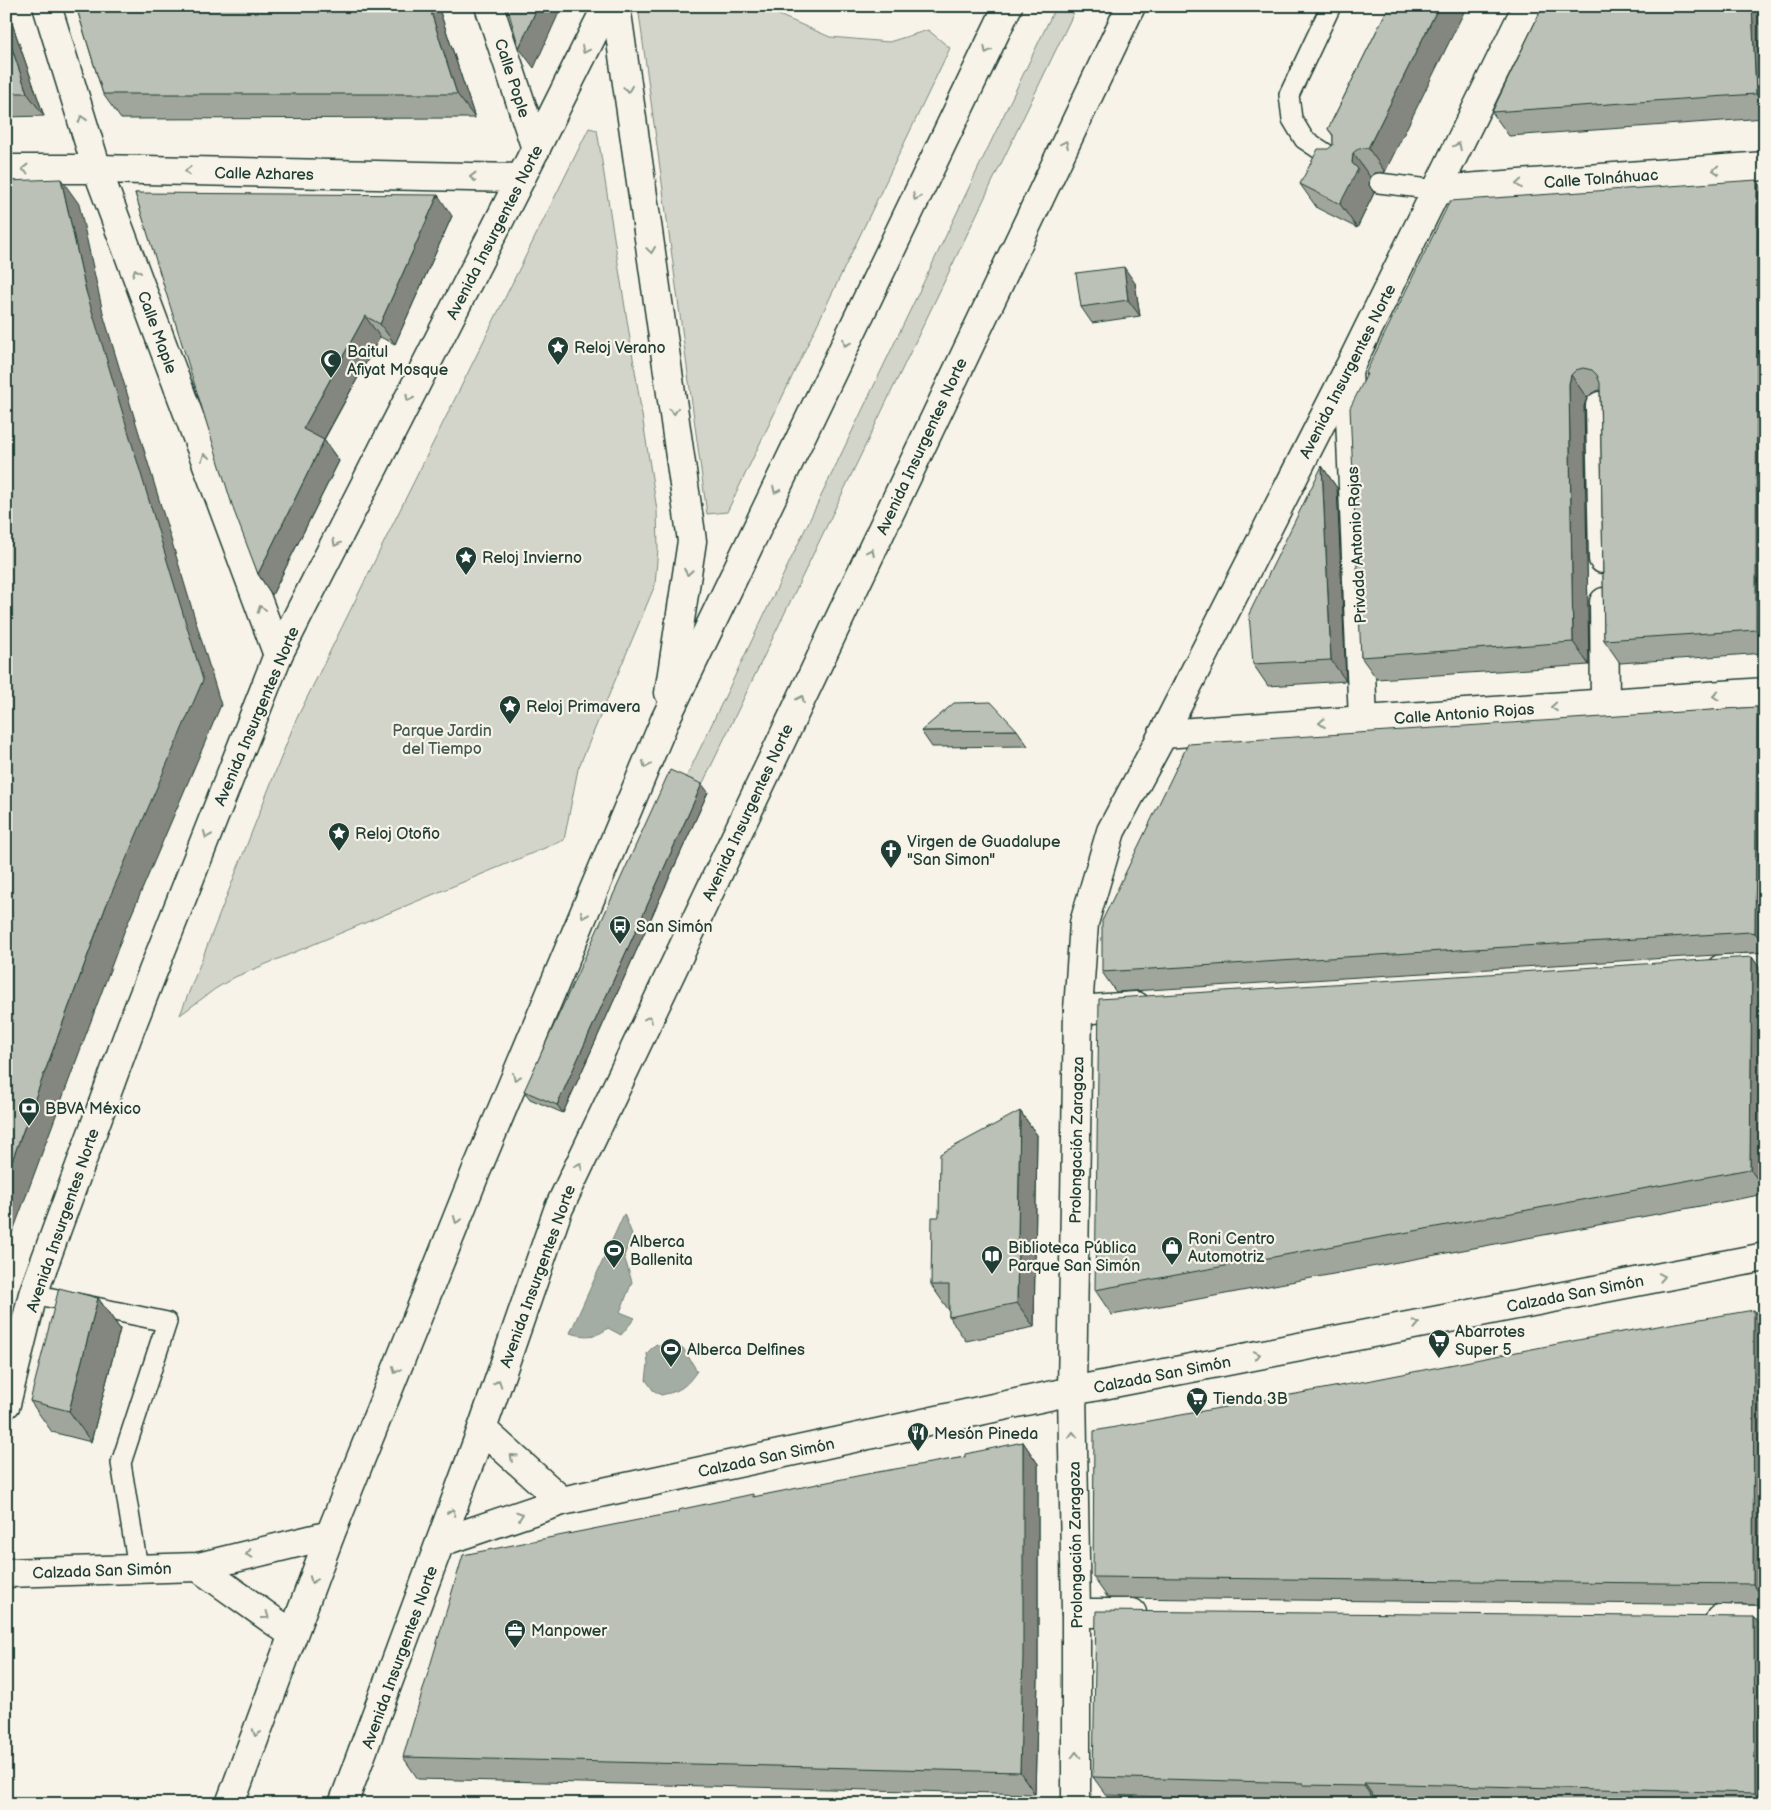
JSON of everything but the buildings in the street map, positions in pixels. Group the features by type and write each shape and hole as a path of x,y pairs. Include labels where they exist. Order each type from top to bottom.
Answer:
{"main road":[{"name":"Calle Maple","path":"47,6 98,169 278,655"},
{"name":"Calle Pople","path":"490,6 536,149"},
{"name":"Avenida Insurgentes Norte","path":"6,1404 33,1294 131,1027 278,655 607,6"},
{"path":"616,6 692,541 665,720"},
{"path":"230,1804 330,1535 481,1160 665,720 1008,6"},
{"name":"Avenida Insurgentes Norte","path":"343,1804 482,1429 558,1210 1131,6"},
{"name":"Avenida Insurgentes Norte","path":"1164,734 1348,370 1527,6"},
{"name":"Calle Tolnáhuac","path":"1437,190 1765,166"},
{"name":"Calle Azhares","path":"6,169 98,169 521,178"},
{"name":"Privada Antonio Rojas","path":"1348,370 1364,720"},
{"path":"1600,406 1605,703"},
{"name":"Calle Antonio Rojas","path":"1164,734 1765,692"},
{"name":"Prolongación Zaragoza","path":"1076,1804 1076,1613 1072,1391 1078,1010 1084,923 1111,832 1164,734"},
{"path":"1695,971 1765,967"},
{"path":"1078,1010 1158,1005"},
{"name":"Calzada San Simón","path":"441,1542 562,1501 1072,1391 1765,1256"},
{"path":"482,1429 562,1501"},
{"name":"Calzada San Simón","path":"6,1573 198,1566 330,1535"},
{"path":"198,1566 292,1634"},
{"path":"1076,1613 1156,1613"},
{"path":"1695,1619 1765,1620"}],"lane":[{"path":"1331,6 1289,95 1292,119 1304,139 1340,163"},
{"path":"1379,183 1437,190"},
{"path":"33,1294 167,1322 121,1463 138,1568"}],"green space":[{"path":"638,6 758,6 830,37 889,42 928,30 950,48 727,512 707,514"},
{"path":"1056,6 1077,6 700,789 684,782"},
{"name":"Parque Jardin del Tiempo","path":"589,128 597,130 657,510 658,548 655,585 578,769 564,840 235,977 180,1015 295,722"}],"shaded area":[{"name":"Alberca Ballenita","path":"624,1214 632,1234 624,1256 632,1282 620,1312 635,1318 621,1335 608,1328 599,1334 590,1336 570,1333"},
{"name":"Alberca Delfines","path":"656,1344 669,1351 683,1348 697,1371 682,1388 661,1395 653,1390 646,1380 647,1353"}],"place":[{"name":"Reloj Verano","path":"558,366"},
{"name":"Baitul Afiyat Mosque","path":"331,379"},
{"name":"Reloj Invierno","path":"466,576"},
{"name":"Reloj Primavera","path":"510,725"},
{"name":"Reloj Otoño","path":"339,852"},
{"name":"Virgen de Guadalupe \"San Simon\"","path":"891,869"},
{"name":"San Simón","path":"620,945"},
{"name":"BBVA México","path":"29,1127"},
{"name":"Roni Centro Automotriz","path":"1172,1266"},
{"name":"Alberca Ballenita","path":"614,1269"},
{"name":"Biblioteca Pública Parque San Simón","path":"992,1275"},
{"name":"Abarrotes Super 5","path":"1439,1359"},
{"name":"Alberca Delfines","path":"671,1368"},
{"name":"Tienda 3B","path":"1197,1417"},
{"name":"Mesón Pineda","path":"918,1452"},
{"name":"Manpower","path":"515,1649"}]}
